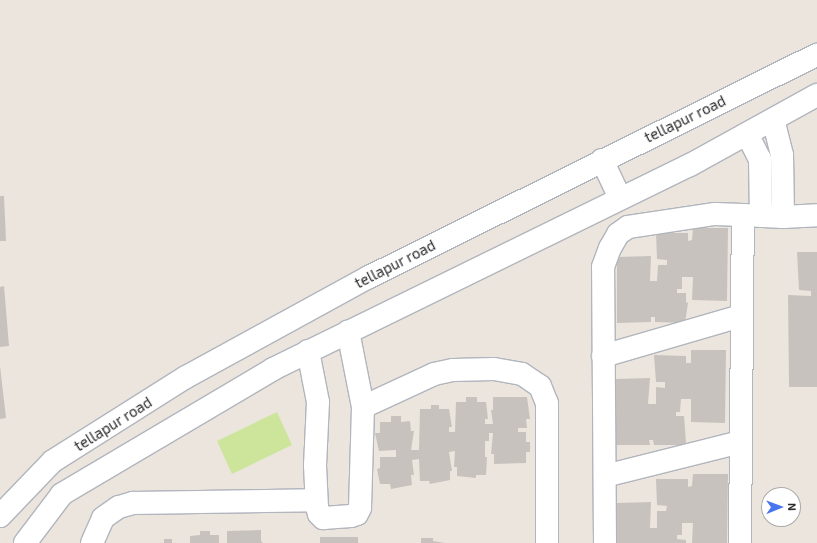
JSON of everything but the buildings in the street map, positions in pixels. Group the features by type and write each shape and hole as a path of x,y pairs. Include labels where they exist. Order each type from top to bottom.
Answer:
{"street":[{"name":"tellapur road","path":"0,516 53,461 186,377 369,277 602,160 817,55"},
{"path":"24,543 62,494 273,369 620,198 747,134 817,95"},
{"path":"773,120 782,155 783,217"},
{"path":"740,543 741,316 760,160 747,134"},
{"path":"602,160 620,198"},
{"path":"605,543 603,267 618,234 628,227 715,214 783,217 817,215"},
{"path":"604,356 741,316"},
{"path":"308,351 318,402 315,500 319,514 323,518 351,516 357,514 360,508 363,407 348,331"},
{"path":"363,407 434,374 454,370 494,369 522,374 540,386 547,403 547,543"},
{"path":"605,476 740,442"},
{"path":"92,543 103,518 119,507 133,503 315,500"}],"green space":[{"path":"277,412 292,445 232,474 217,441"}]}
